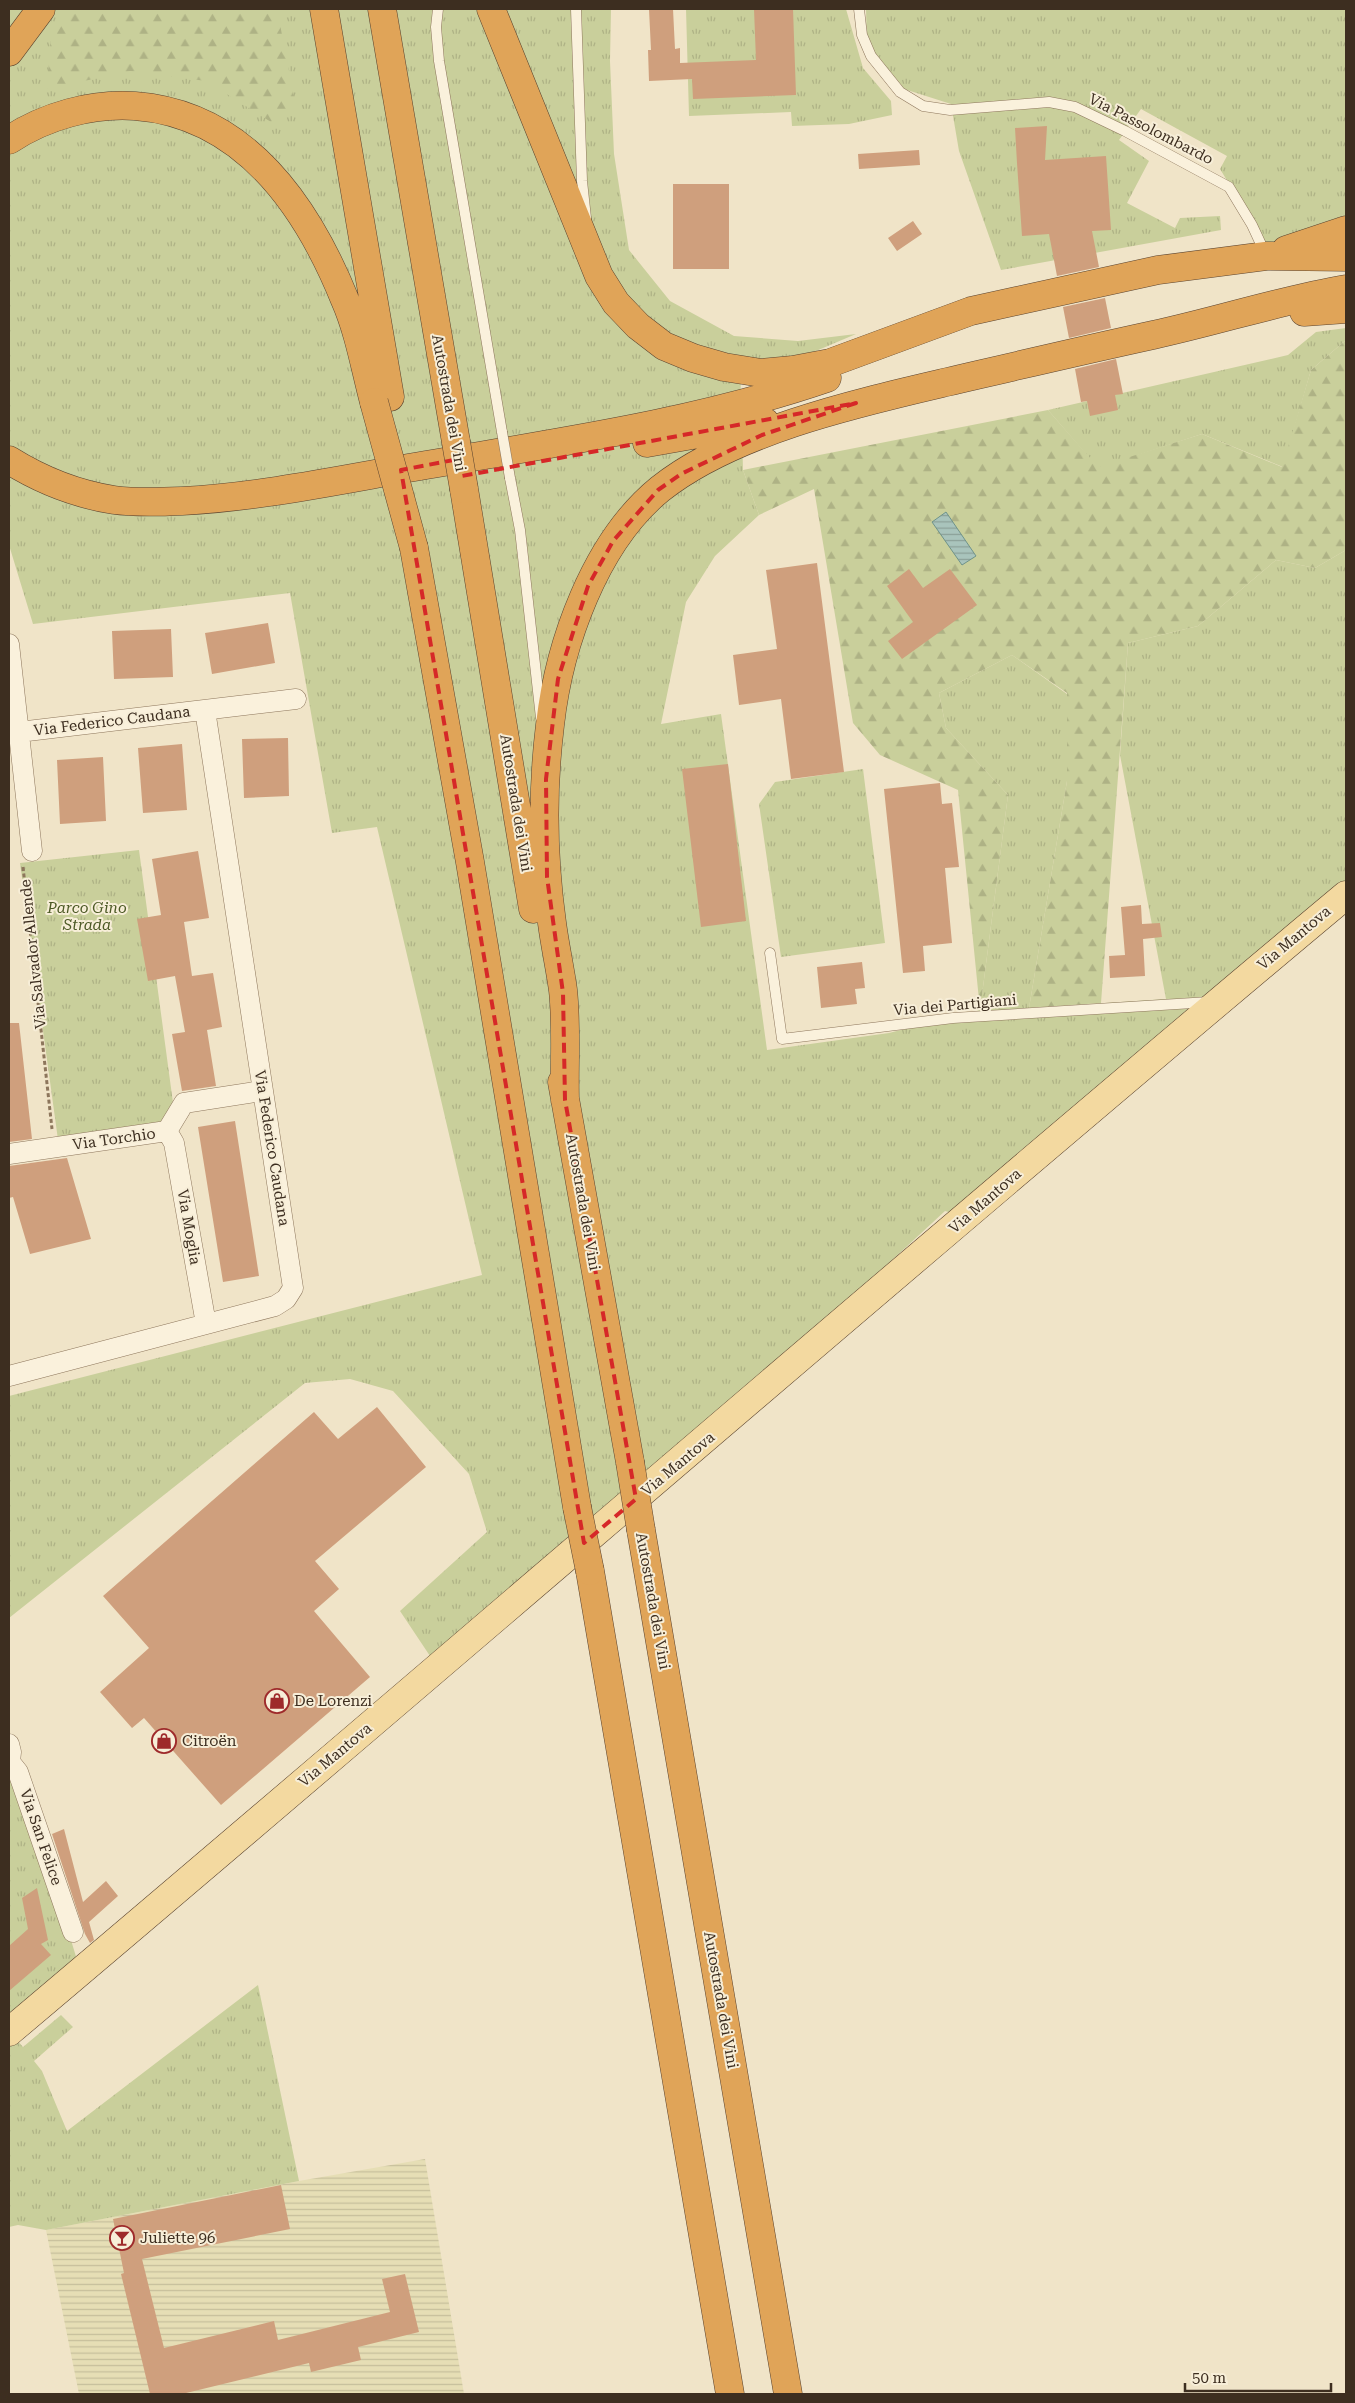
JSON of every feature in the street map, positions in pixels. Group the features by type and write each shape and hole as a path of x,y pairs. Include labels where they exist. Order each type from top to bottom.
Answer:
{"highway":[{"path":"9,52 41,9"},
{"path":"324,9 382,400 414,548 439,681 730,2394"},
{"name":"Autostrada dei Vini","path":"382,9 464,488 565,1100 630,1462 788,2394"},
{"path":"491,9 599,276 616,303 638,326 664,346 693,358 724,367 762,373 793,370 830,363 971,312 1158,270 1266,256 1346,256"},
{"path":"9,140 42,122 81,110 122,105 158,108 195,119 226,136 255,158 298,208 318,242 346,300 382,400"},
{"path":"1266,256 1346,230"},
{"path":"9,480 21,488 55,502 94,513 127,518 234,515 567,458 856,403 1206,324 1313,295 1346,289"},
{"path":"1206,324 1346,309"},
{"path":"9,460 35,476 74,490 115,500 161,502 248,496 601,434 772,396 836,374 971,312"},
{"path":"565,1100 563,993 551,922 547,877 545,834 546,779 550,724 558,679 588,586 614,541 658,490 702,461 762,435 856,403"}],"main road":[{"name":"Via Mantova","path":"9,2032 1346,895"}],"street":[{"path":"9,644 32,851"},
{"name":"Via Federico Caudana","path":"19,732 296,699"},
{"name":"Via Federico Caudana","path":"9,1376 275,1306 286,1299 293,1288 205,710"},
{"name":"Via Torchio","path":"9,1154 167,1131 184,1103 262,1091"},
{"name":"Via Moglia","path":"167,1131 174,1143 206,1324"},
{"name":"Via San Felice","path":"9,1757 18,1772 73,1932"}],"lane":[{"path":"438,9 436,27 439,61 520,530 546,779"},
{"path":"576,9 582,181 590,253"},
{"name":"Via Passolombardo","path":"860,9 862,35 871,56 900,92 923,106 950,110 1049,102 1075,107 1126,131 1229,187 1252,225 1266,256"},
{"name":"Via dei Partigiani","path":"770,954 782,1039 953,1018 1218,1002"}],"path":[{"name":"Via Salvador Allende","path":"32,851 23,866 54,1147"}],"highlighted area":[{"path":"856,403 762,435 681,474 658,490 613,541 588,586 558,679 546,779 547,877 563,993 565,1100 636,1499 584,1543 401,470 459,459 462,476"}],"shaded area":[{"path":"425,2159 464,2394 79,2394 46,2230 299,2181"}],"green space":[{"path":"9,9 611,9 610,61 614,154 629,250 670,301 734,336 798,341 856,334 790,362 740,359 743,470 759,515 715,556 686,602 661,724 721,714 767,1050 889,1033 980,1010 1008,795 946,728 939,693 1012,655 1067,694 1067,781 1029,1008 1166,999 1120,755 1128,643 1198,626 1276,560 1315,568 1346,550 1346,913 974,1219 945,1211 699,1439 430,1656 400,1611 487,1532 469,1474 393,1391 350,1379 305,1383 9,1618 9,1396 482,1275 377,827 332,833 290,593 33,624 9,545"},
{"path":"73,9 277,9 296,107 271,122 206,81 130,71 47,89 51,35"},
{"path":"686,9 846,9 863,68 891,101 892,115 849,124 792,126 791,112 689,116"},
{"path":"866,9 1346,9 1346,241 1267,246 1220,169 1227,156 1141,109 1119,140 1149,161 1127,203 1175,228 1180,218 1220,216 1221,230 1001,270 959,151 951,104 904,89 867,46"},
{"path":"1346,328 1346,340 1311,370 1283,467 1202,434 1098,468 1048,410 1288,355 1316,332"},
{"path":"1346,340 1346,550 1315,568 1276,560 1198,626 1128,643 1101,1003 1029,1008 1067,781 1067,693 1012,655 939,693 946,728 1008,795 980,1010 958,790 880,755 853,723 814,489 759,515 743,470 1048,410 1098,467 1202,434 1282,467 1311,370"},
{"path":"863,769 885,943 781,957 759,804 775,782"},
{"name":"Parco Gino Strada","path":"139,850 176,1125 59,1147 20,863"},
{"path":"9,1770 31,1810 78,1963 9,2018"},
{"path":"258,1985 299,2181 46,2230 18,2225 9,2227 9,2031 23,2047 61,2015 73,2027 34,2061 42,2071 67,2131"}],"water":[{"path":"946,512 976,556 962,565 932,522"}],"building":[{"path":"649,9 673,9 675,49 680,48 680,63 756,60 754,9 793,9 796,95 693,99 692,79 649,81 648,50 651,50"},
{"path":"1047,126 1045,160 1106,156 1111,230 1092,231 1099,267 1057,276 1049,234 1022,236 1017,163 1015,128"},
{"path":"919,150 920,165 859,169 858,154"},
{"path":"673,184 729,184 729,269 673,269"},
{"path":"913,221 922,234 897,251 888,238"},
{"path":"1105,298 1111,328 1069,338 1063,307"},
{"path":"1116,359 1123,394 1115,395 1118,410 1090,416 1087,401 1081,402 1075,369"},
{"path":"817,563 844,772 791,779 781,699 739,705 733,655 777,649 766,570"},
{"path":"909,569 923,588 950,569 977,605 902,659 888,641 913,622 887,586"},
{"path":"268,623 275,663 212,674 205,633"},
{"path":"171,629 173,677 114,679 112,631"},
{"path":"288,738 289,796 244,798 242,739"},
{"path":"182,744 187,810 143,813 138,748"},
{"path":"103,757 106,821 60,824 57,760"},
{"path":"728,764 746,921 701,927 682,769"},
{"path":"940,783 942,804 952,803 959,867 945,868 952,943 923,946 925,971 903,973 884,789"},
{"path":"198,851 209,918 184,922 192,976 213,973 222,1027 207,1030 216,1086 182,1091 172,1034 185,1032 175,976 148,981 137,919 161,915 152,859"},
{"path":"1141,905 1142,924 1160,923 1162,937 1143,939 1145,976 1110,978 1109,956 1125,955 1121,907"},
{"path":"862,962 865,988 855,989 857,1004 821,1008 817,967"},
{"path":"9,1023 19,1023 32,1139 9,1142"},
{"path":"235,1121 259,1276 223,1282 198,1127"},
{"path":"67,1158 91,1239 30,1254 13,1197 9,1198 9,1166"},
{"path":"377,1407 426,1467 315,1561 339,1589 314,1611 370,1677 221,1805 144,1718 132,1728 100,1692 149,1648 103,1596 314,1412 338,1439"},
{"path":"64,1829 83,1902 106,1881 118,1896 89,1922 94,1940 90,1943 85,1934 52,1834"},
{"path":"37,1888 48,1940 41,1944 51,1955 9,1991 9,1946 28,1929 22,1898"},
{"path":"281,2185 290,2229 142,2259 164,2348 274,2321 278,2340 390,2312 382,2279 405,2274 419,2332 358,2347 361,2360 311,2372 309,2363 182,2394 150,2394 121,2274 124,2273 113,2219"}],"place":[{"name":"De Lorenzi","path":"277,1701"},
{"name":"Citroën","path":"164,1741"},
{"name":"Juliette 96","path":"122,2238"}]}
